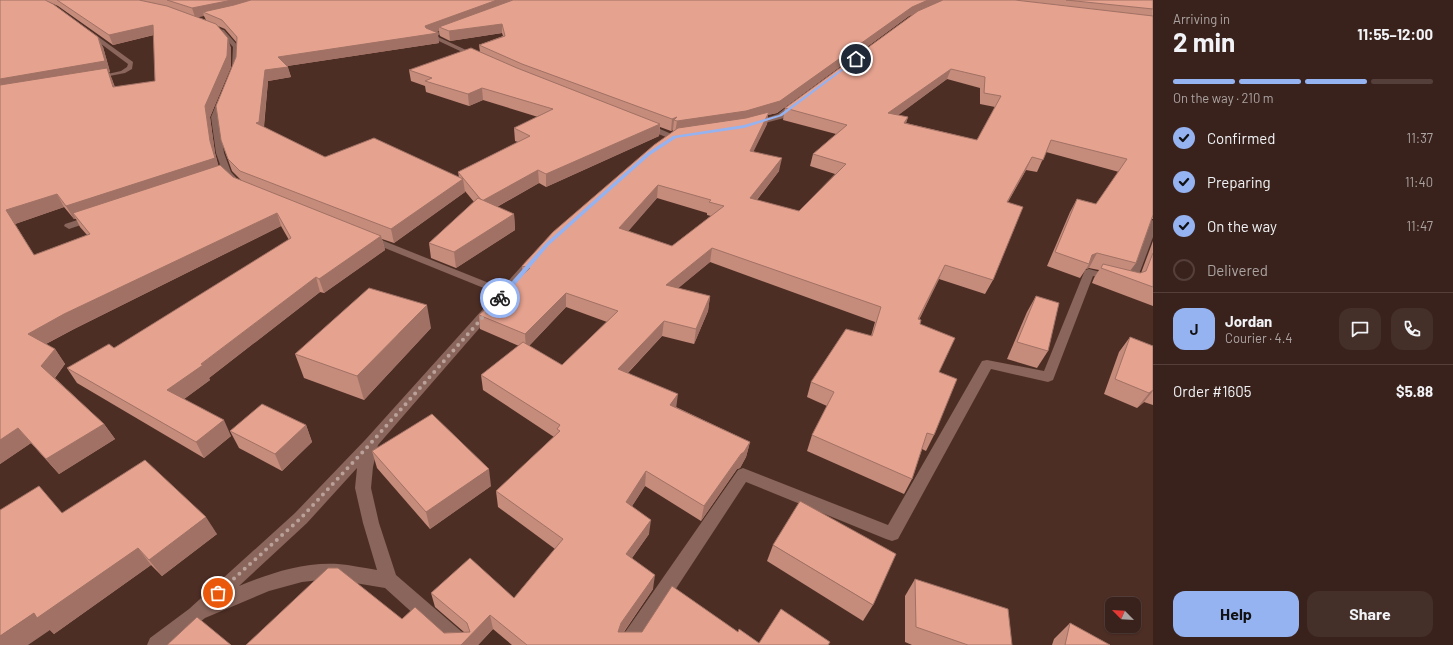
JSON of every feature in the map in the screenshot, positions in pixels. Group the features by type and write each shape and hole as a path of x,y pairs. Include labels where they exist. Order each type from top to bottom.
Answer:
{"street":[{"path":"79,25 131,63 130,68 123,72 86,80"},
{"path":"208,26 222,31 236,47 235,67 215,117 224,174 242,187"},
{"path":"460,26 431,36 486,62"},
{"path":"744,126 781,116 806,97"},
{"path":"638,123 678,136 662,146"},
{"path":"69,226 99,216"},
{"path":"628,645 743,474 892,534 987,364 1048,377 1089,272 1131,283 1153,224"},
{"path":"360,234 504,293"},
{"path":"158,645 195,614 301,518 371,443 538,255"},
{"path":"371,443 365,467 363,488 370,523 389,580 462,645"},
{"path":"195,614 276,580 306,573 337,572 389,580"}],"building":[{"path":"0,0 45,0 53,4 98,37 105,61 0,79"},
{"path":"57,0 139,0 167,6 216,24 228,38 227,56 205,106 210,141 215,158 66,206 57,194 6,210 34,255 90,234 73,213 220,165 233,177 381,236 319,279 316,277 201,364 203,365 167,390 224,420 196,442 67,368 109,344 114,348 291,238 277,213 64,314 28,334 55,349 41,366 104,424 46,459 18,428 0,440 0,85 107,68 113,87 155,81 153,25 109,35"},
{"path":"167,0 232,0 192,8"},
{"path":"251,0 497,0 425,26 426,28 438,33 278,57 288,67 265,70 259,122 256,123 325,157 374,138 463,179 391,229 240,171 228,159 221,140 216,106 236,57 237,37 222,20 203,12"},
{"path":"513,0 928,0 912,7 780,101 746,111 677,121 674,120 677,117 672,119 522,64 479,45 505,36 502,24 449,31 439,27"},
{"path":"943,0 1015,0 1153,16 1153,215 1136,263 1097,253 1092,255 1089,264 1055,252 1077,199 1096,204 1127,159 1051,140 1043,160 1032,157 1007,202 1023,207 993,280 945,265 918,319 921,320 920,324 955,338 939,372 957,379 934,435 927,433 912,479 812,435 834,392 811,382 846,329 872,336 881,307 712,248 666,285 710,296 696,329 664,321 618,369 678,394 670,405 750,442 704,506 646,471 626,502 651,520 626,554 655,575 621,623 618,632 642,632 672,586 738,632 739,629 759,643 781,609 830,642 828,645 527,645 490,615 461,645 246,645 328,568 338,568 402,619 415,607 444,633 470,632 467,623 431,593 470,558 514,598 563,539 496,491 560,431 557,429 560,425 481,375 523,342 562,365 618,311 566,293 525,334 479,315 530,268 522,266 553,232 654,145 678,128 746,118 769,112 750,151 782,158 750,198 799,211 846,164 813,154 847,125 785,108 918,11","holes":["951,69 985,77 984,93 1001,96 977,140 904,123 908,117 888,113","658,185 711,200 709,202 724,206 672,246 619,228"]},
{"path":"1066,0 1153,0 1153,9"},
{"path":"471,48 517,68 660,124 546,174 538,170 482,201 458,172 530,136 514,128 553,109 482,88 468,94 425,81 432,78 409,70"},
{"path":"478,198 514,214 454,252 429,243"},
{"path":"1153,253 1153,287 1101,268 1103,264 1140,273 1146,271"},
{"path":"369,288 427,305 357,376 295,354"},
{"path":"1036,296 1059,303 1048,351 1017,342"},
{"path":"1130,337 1153,346 1153,390 1149,393 1115,379"},
{"path":"262,404 306,425 275,454 230,431"},
{"path":"432,414 489,469 426,512 372,451"},
{"path":"145,460 206,517 149,560 138,548 37,618 34,613 0,636 0,510 39,486 62,513"},
{"path":"800,501 896,554 873,605 773,545"},
{"path":"915,579 1008,609 1012,645 968,645 916,627"},
{"path":"197,617 231,645 167,645"},
{"path":"1070,623 1110,645 1065,645"}],"way so far":[{"path":"218,593 301,518 371,443 500,298"}],"route":[{"path":"500,298 548,244 649,154 674,137 744,126 781,116 856,59"}]}
